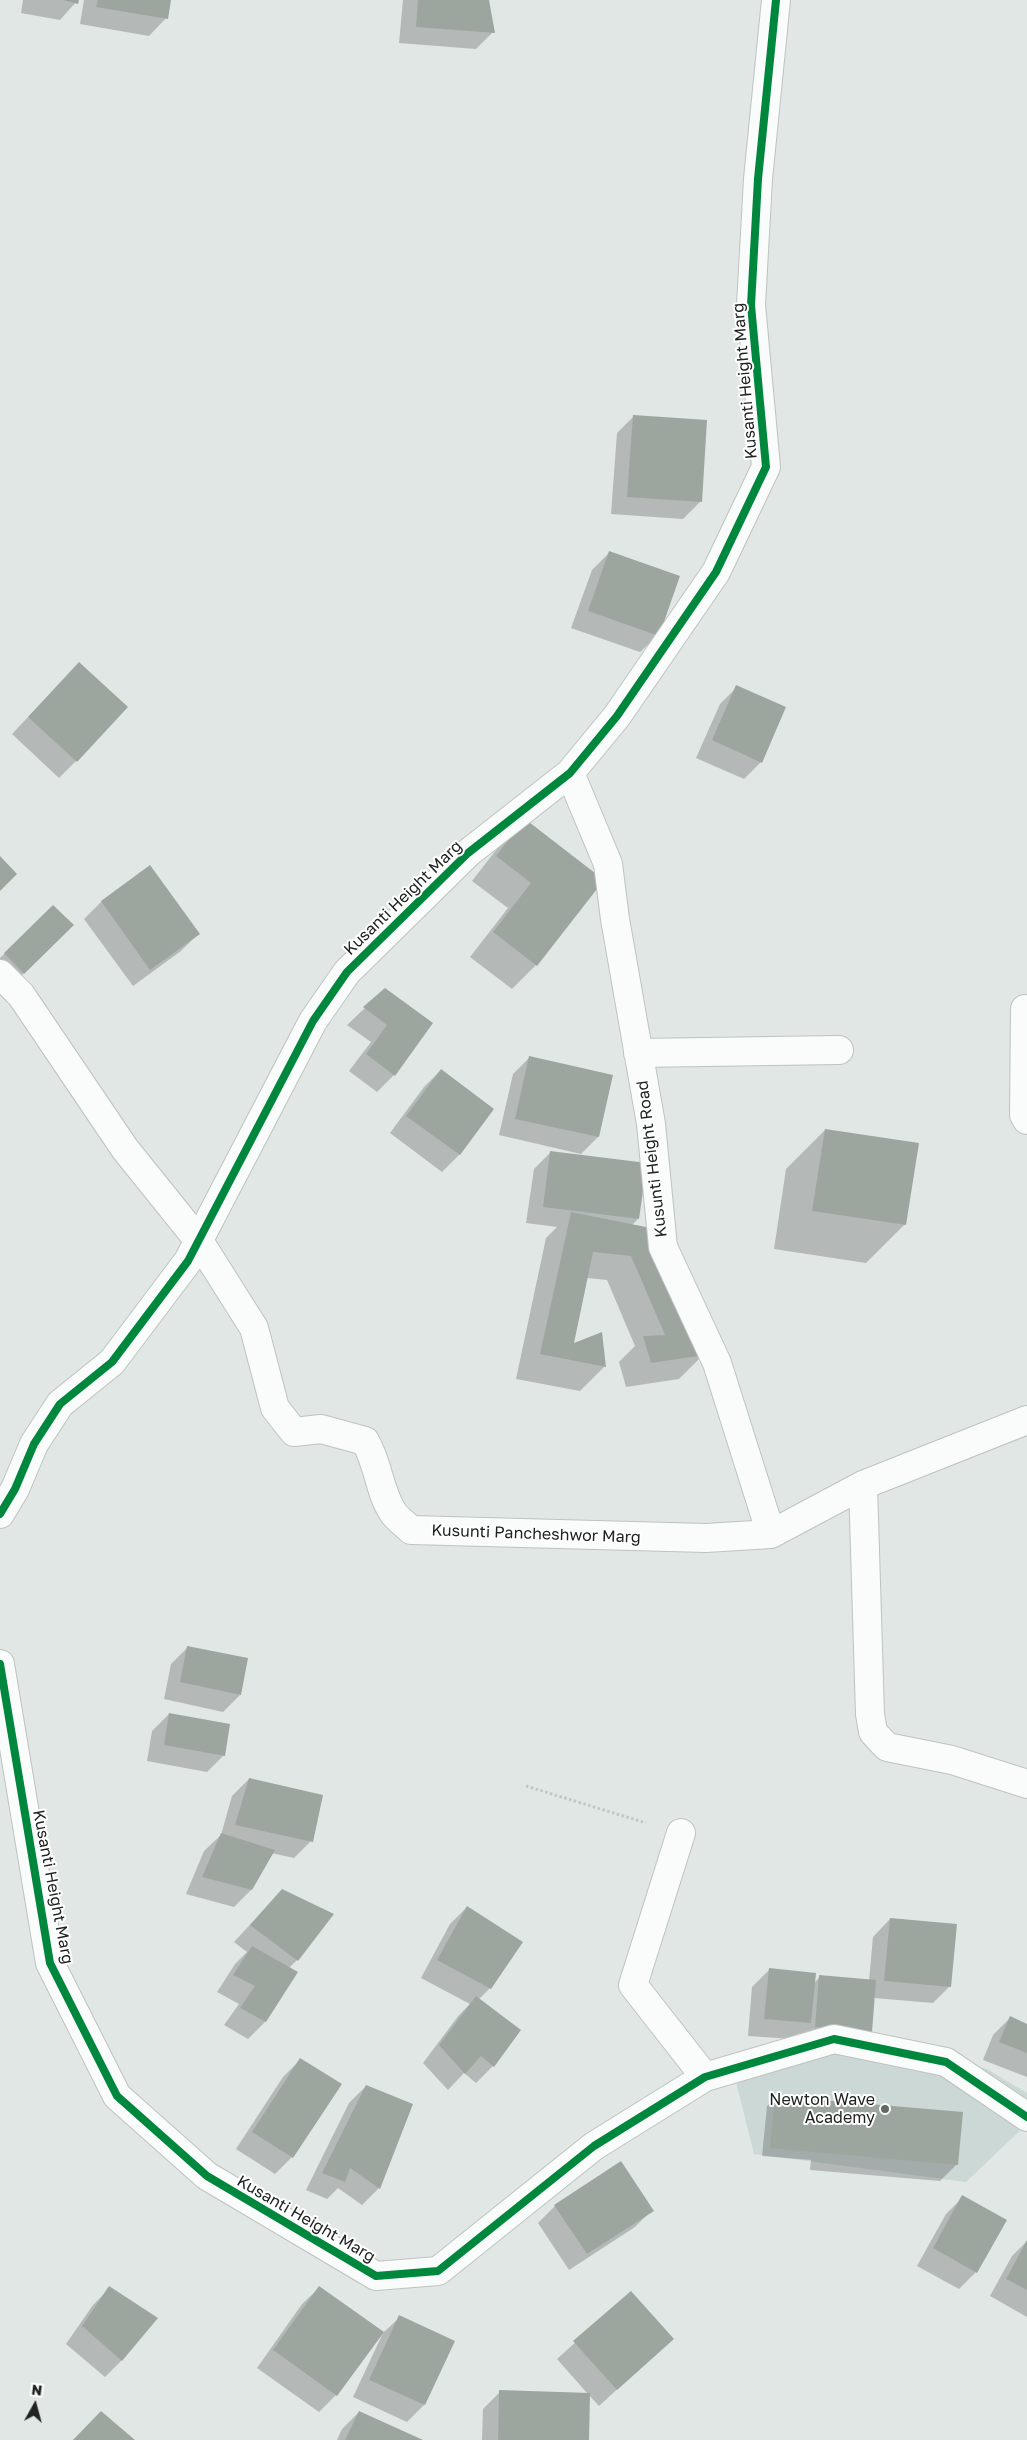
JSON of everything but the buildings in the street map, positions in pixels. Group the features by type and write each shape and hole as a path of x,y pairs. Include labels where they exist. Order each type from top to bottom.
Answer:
{"street":[{"name":"Kusanti Height Marg","path":"0,1514 15,1489 34,1444 60,1404 112,1362 188,1261 313,1021 347,972 468,853 570,773 617,716 716,572 766,467 751,305 758,179 776,0"},
{"name":"Kusunti Height Road","path":"570,773 608,864 615,919 651,1124 663,1247 717,1363 771,1534"},
{"path":"0,974 21,995 125,1149 200,1241"},
{"path":"1025,1009 1024,1115 1027,1120"},
{"path":"638,1053 839,1050"},
{"name":"Kusunti Pancheshwor Marg","path":"200,1241 254,1328 275,1408 294,1432 321,1429 366,1441 374,1456 384,1492 394,1514 411,1530 706,1538 771,1534 863,1486 1027,1420"},
{"path":"863,1486 870,1714 873,1732 887,1747 952,1760 1027,1784"},
{"name":"Kusanti Height Marg","path":"0,1664 50,1963 117,2096 207,2176 376,2276 438,2271 594,2146 706,2077 834,2039 946,2062 1027,2117"},
{"path":"681,1833 633,1985 706,2077"}],"path":[{"path":"526,1786 681,1833"}],"shaded area":[{"name":"Newton Wave Academy","path":"857,2049 923,2051 987,2069 1027,2093 1027,2124 966,2182 754,2154 734,2074"}],"cycle path":[{"path":"0,1514 15,1489 34,1444 60,1404 112,1362 188,1261 313,1021 347,972 468,853 570,773 617,716 716,572 766,467 751,305 758,179 776,0"},
{"path":"0,1664 50,1963 117,2096 207,2176 376,2276 438,2271 594,2146 705,2077 834,2039 946,2062 1027,2117"}],"place":[{"name":"Newton Wave Academy","path":"885,2109"}]}
